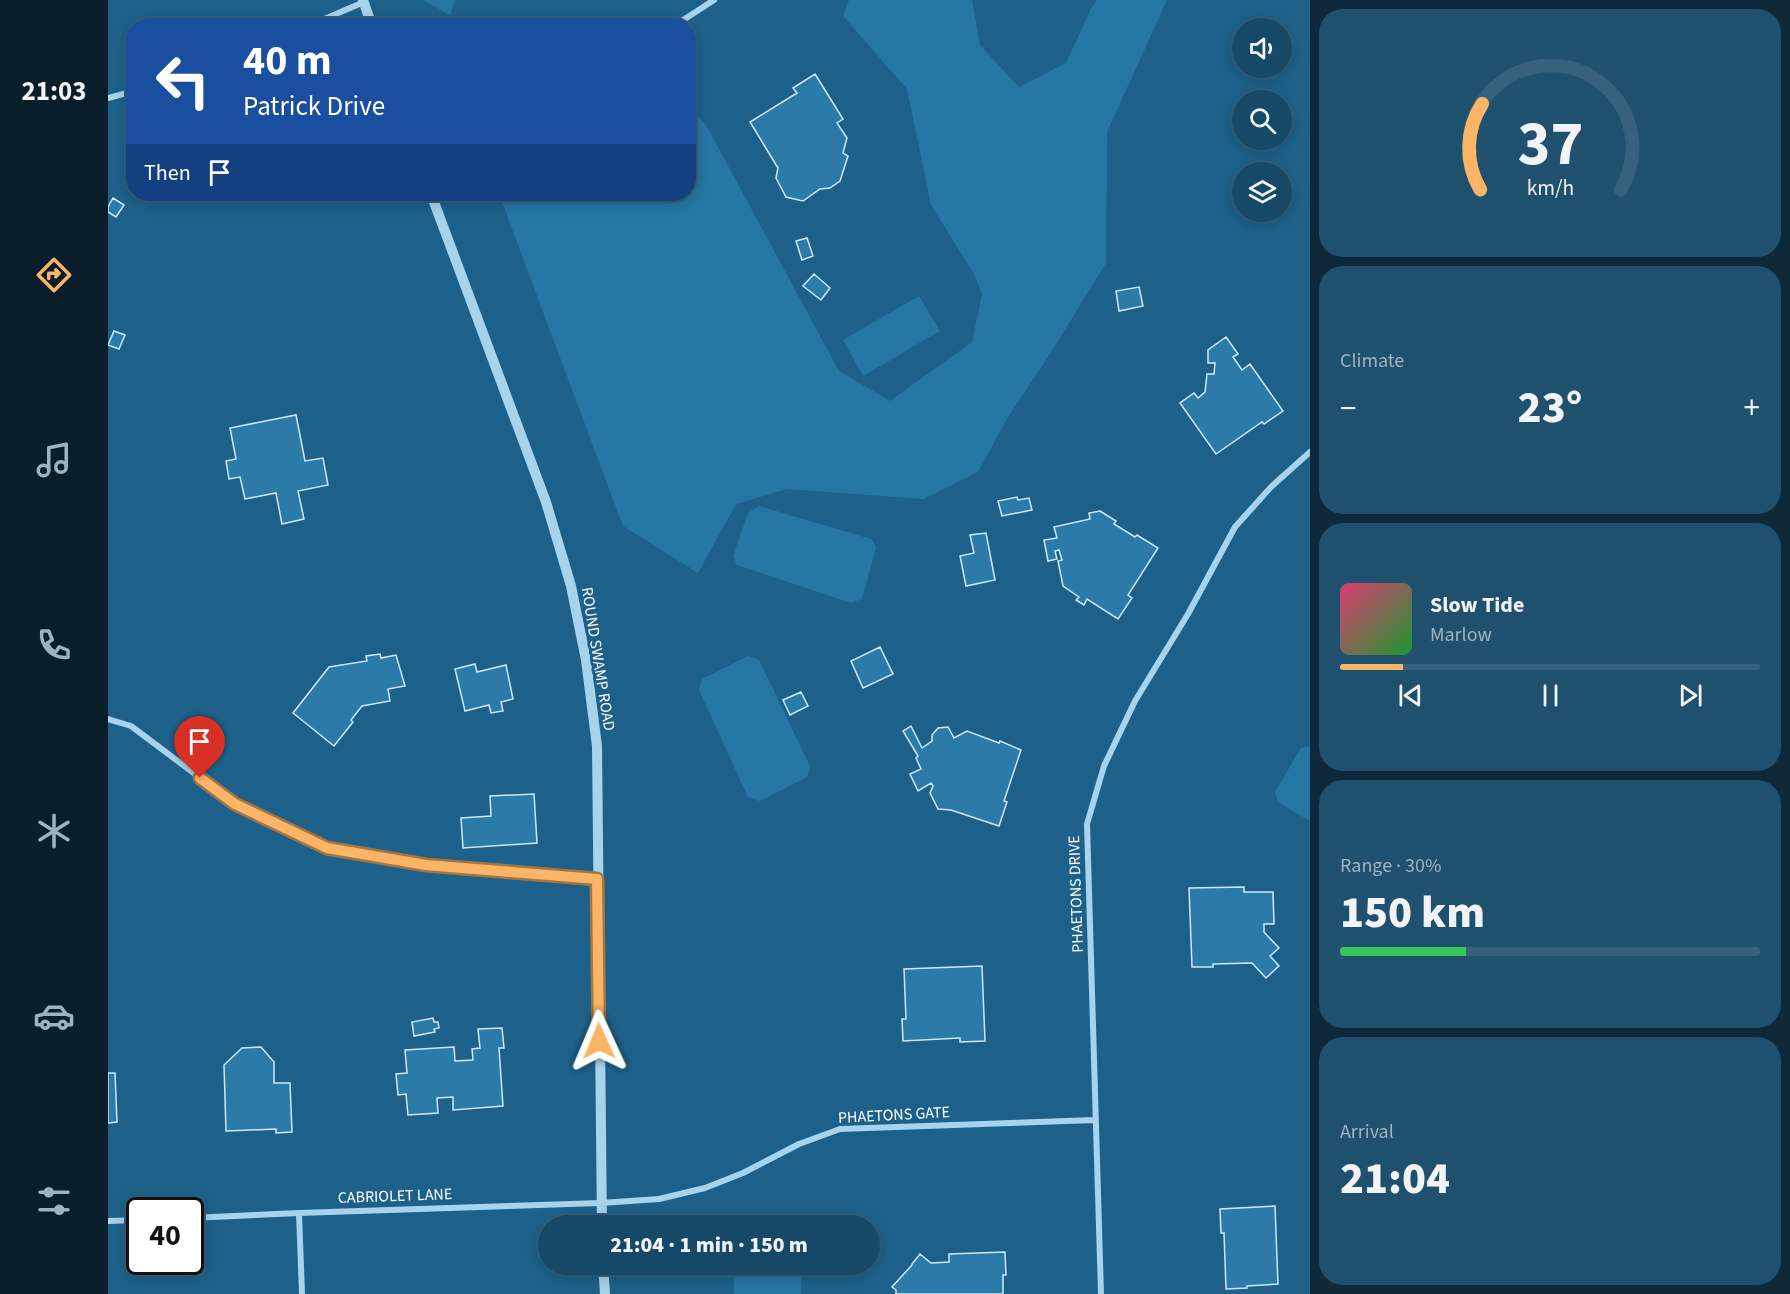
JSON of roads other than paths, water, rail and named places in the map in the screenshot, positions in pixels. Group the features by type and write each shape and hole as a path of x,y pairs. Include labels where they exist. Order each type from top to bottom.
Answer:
{"street":[{"path":"686,18 714,0"},
{"path":"326,18 363,1 369,18"},
{"path":"108,98 126,94"},
{"name":"ROUND SWAMP ROAD","path":"434,201 546,502 571,586 586,660 597,746 602,1215"},
{"name":"PHAETONS DRIVE","path":"1101,1294 1087,824 1104,766 1135,701 1188,614 1235,527 1271,487 1310,452"},
{"path":"108,719 131,726 235,804 327,848 426,865 597,879"},
{"name":"PHAETONS GATE","path":"601,1203 659,1199 705,1188 743,1173 799,1144 840,1129 1095,1120"},
{"name":"CABRIOLET LANE","path":"204,1217 601,1203"},
{"path":"299,1213 302,1294"},
{"path":"108,1221 126,1220"},
{"path":"604,1275 605,1294"}]}
